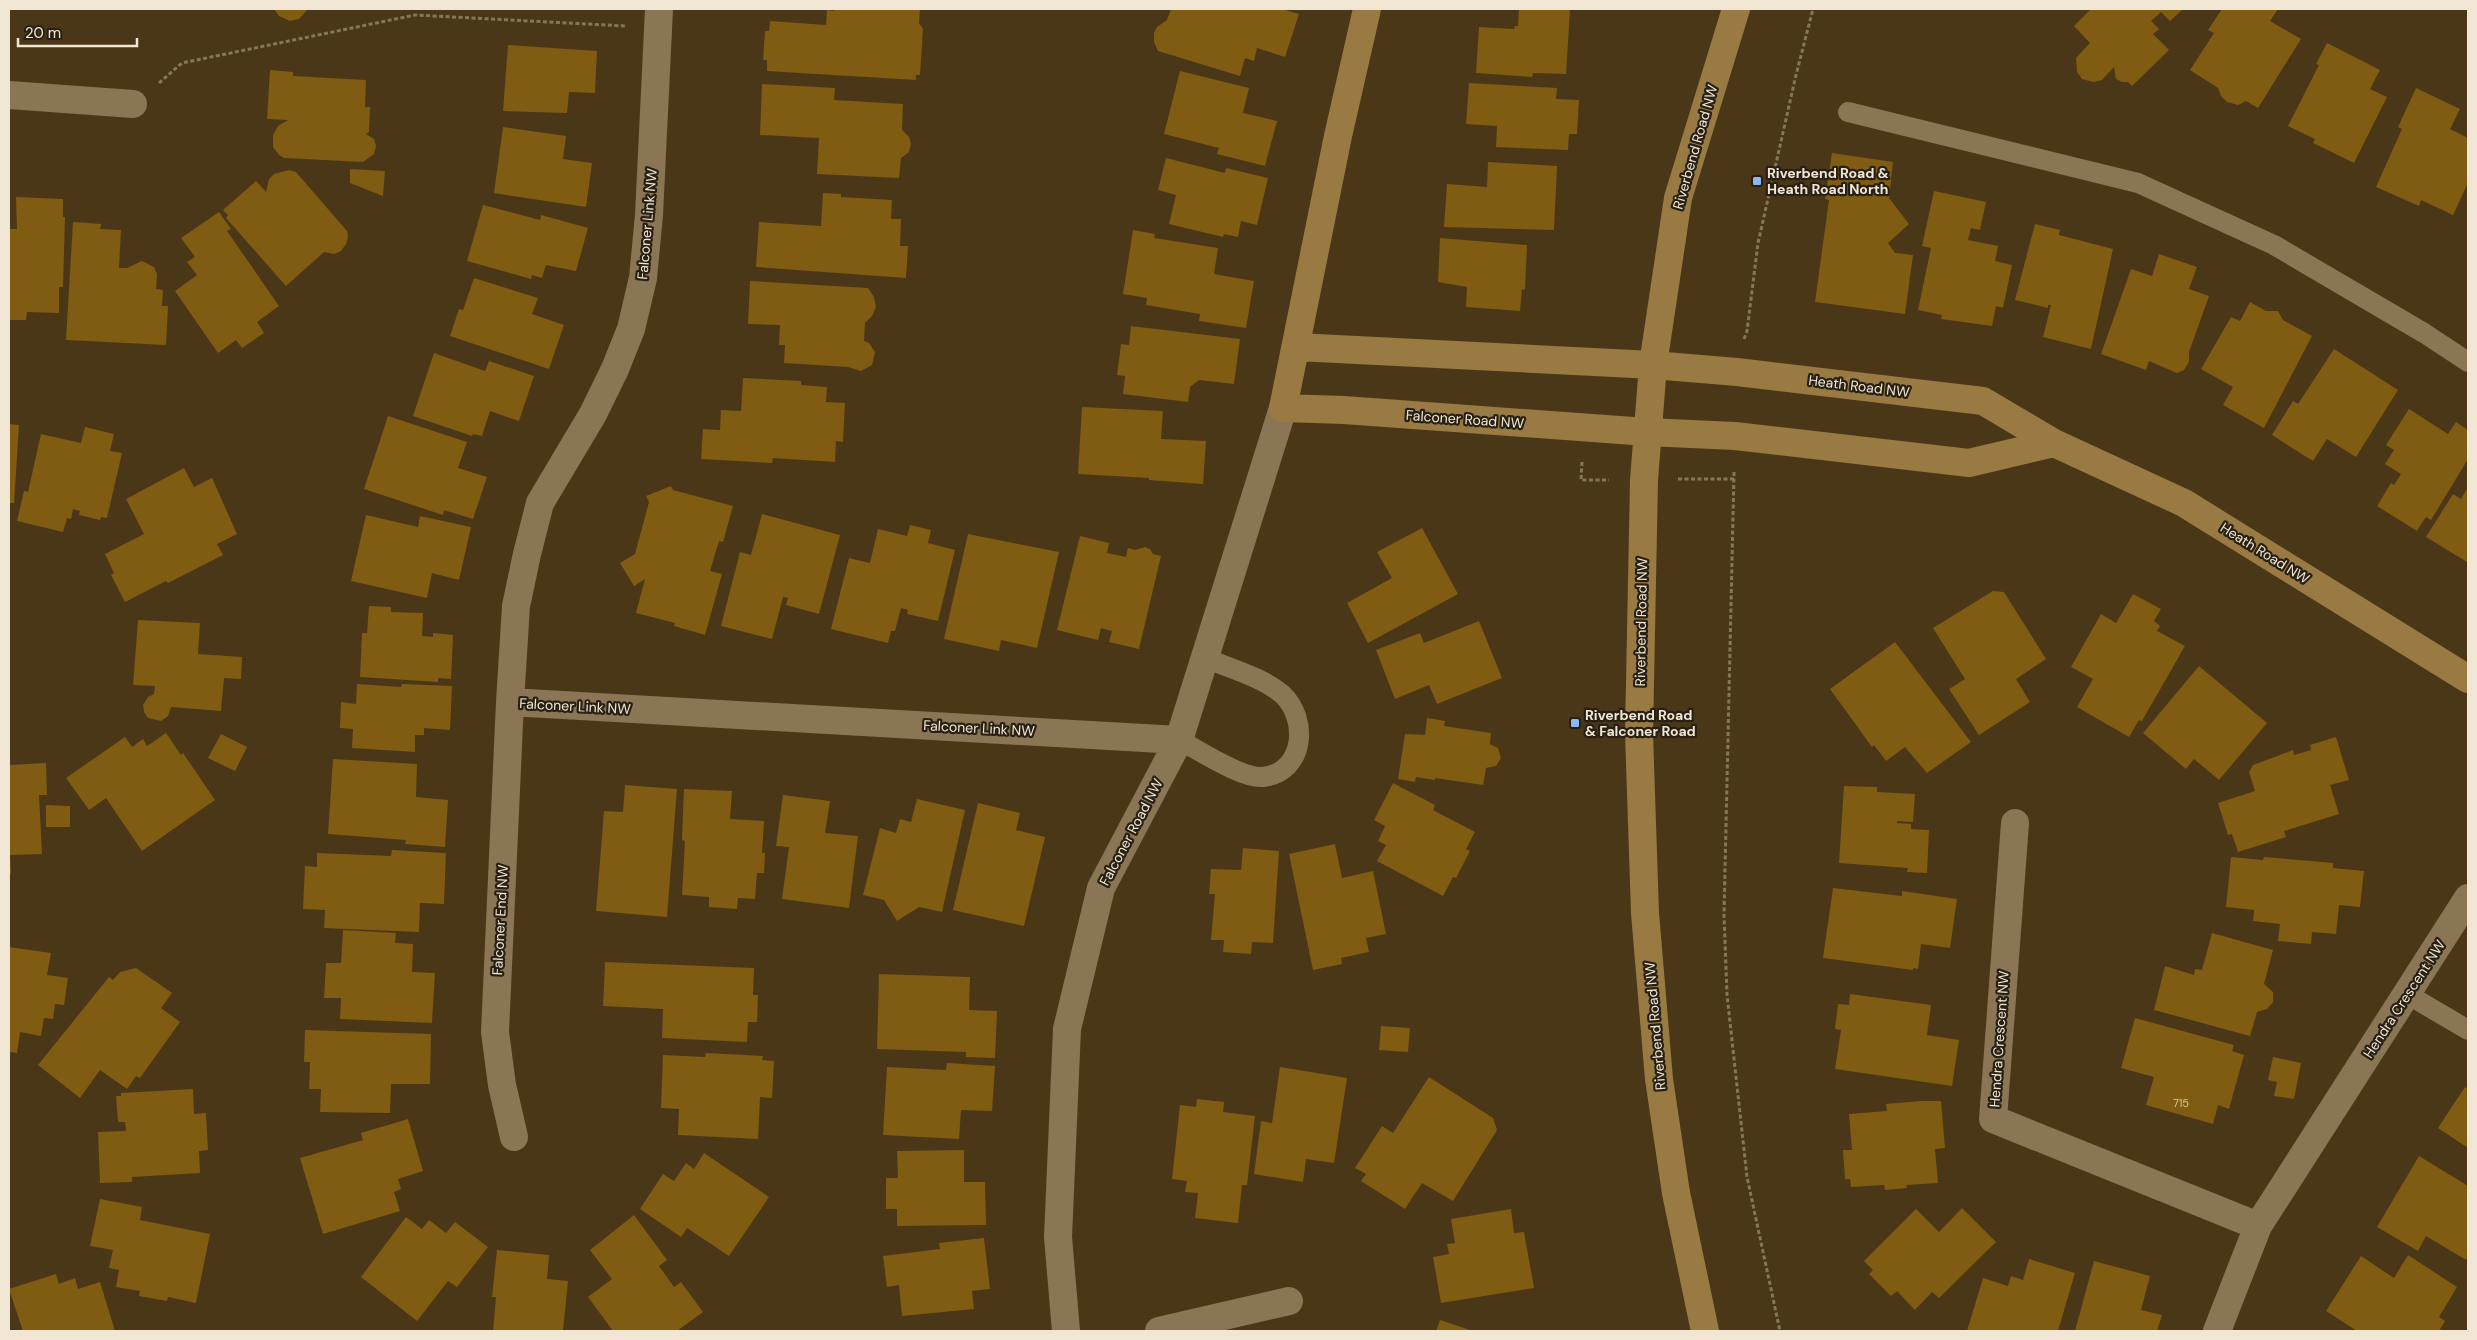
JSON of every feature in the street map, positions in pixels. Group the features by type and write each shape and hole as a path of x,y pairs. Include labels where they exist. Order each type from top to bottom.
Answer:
{"street":[{"name":"Falconer Road NW","path":"1066,1331 1058,1237 1067,1028 1101,888 1179,740 1284,408 1338,136 1368,9"},
{"name":"Riverbend Road NW","path":"1705,1331 1676,1193 1662,1098 1645,913 1639,733 1647,432 1653,365 1678,198 1736,9"},
{"name":"Falconer Link NW","path":"658,18 649,215 643,278 631,329 614,369 593,414 540,503 516,606 510,702 1179,740"},
{"path":"9,96 133,104"},
{"path":"1296,347 1653,365"},
{"name":"Heath Road NW","path":"1653,365 1737,372 1983,401 2054,443 2184,503 2468,679"},
{"name":"Falconer Road NW","path":"1284,408 1344,410 1647,432"},
{"path":"1647,432 1735,436 1969,463 2054,443"},
{"name":"Falconer End NW","path":"510,702 494,1032 502,1085 514,1137"},
{"name":"Hendra Crescent NW","path":"2015,823 1993,1119 2258,1226"},
{"name":"Hendra Crescent NW","path":"2217,1331 2258,1226 2468,898"},
{"path":"1159,1331 1289,1301"}],"lane":[{"path":"1848,112 2138,183 2274,245 2424,333 2468,362"},
{"path":"1179,740 1244,773 1262,777 1283,770 1294,756 1300,729 1295,709 1281,693 1257,680 1205,658"},
{"path":"2407,994 2468,1030"}],"path":[{"path":"1737,372 1742,342 1748,331 1758,243 1813,9"},
{"path":"133,104 182,63 415,15 658,18"},
{"path":"1735,436 1724,914 1727,995 1747,1177 1780,1331"}],"building":[{"path":"274,9 308,9 299,19 290,21 279,16"},
{"path":"834,9 920,9 919,23 923,29 920,75 916,75 916,80 767,71 767,60 763,60 765,31 769,31 770,21 826,25 827,10 834,11"},
{"path":"1171,9 1282,9 1299,14 1285,57 1257,48 1254,61 1245,58 1240,76 1158,51 1154,42 1154,33 1157,27 1167,20"},
{"path":"1519,9 1570,10 1566,74 1533,73 1532,77 1476,73 1479,27 1514,29 1515,26 1518,26"},
{"path":"2091,9 2183,9 2170,21 2161,12 2151,21 2159,29 2153,34 2169,50 2132,86 2128,82 2116,79 2114,67 2102,80 2093,82 2082,79 2077,72 2076,58 2090,43 2074,26"},
{"path":"2222,9 2278,9 2270,21 2301,39 2258,108 2246,101 2238,105 2227,102 2221,96 2218,88 2190,70 2214,33 2208,30"},
{"path":"2327,43 2380,70 2370,89 2387,97 2354,163 2313,143 2315,139 2288,126 2319,65 2316,64"},
{"path":"508,45 597,51 595,93 569,92 567,113 503,111"},
{"path":"270,70 293,72 293,76 366,80 365,107 370,107 369,132 366,134 374,139 376,146 374,154 363,162 284,158 279,155 273,147 273,135 278,126 288,120 267,119"},
{"path":"1180,71 1249,88 1243,113 1277,121 1265,166 1217,154 1219,148 1164,134"},
{"path":"1469,83 1557,88 1556,99 1579,100 1577,134 1569,134 1568,150 1496,147 1497,126 1466,124"},
{"path":"762,84 835,88 834,100 903,104 902,130 909,137 911,144 909,152 901,158 899,178 817,174 819,138 760,135"},
{"path":"2416,88 2460,109 2450,129 2468,138 2468,183 2453,215 2421,200 2419,206 2376,187 2402,129 2398,127"},
{"path":"503,127 566,136 563,159 592,163 586,207 494,193"},
{"path":"1832,153 1893,162 1889,198 1909,224 1888,243 1895,253 1913,255 1905,314 1815,302 1829,200 1825,199"},
{"path":"1166,158 1225,173 1226,168 1268,178 1257,225 1241,221 1238,237 1224,234 1223,237 1169,224 1176,195 1158,190"},
{"path":"1488,162 1557,166 1554,230 1444,227 1447,184 1487,187"},
{"path":"350,169 385,171 383,196 350,183"},
{"path":"289,170 296,172 347,231 348,237 341,251 334,254 324,252 286,286 226,218 228,215 223,210 256,181 266,192 269,179 274,174"},
{"path":"1934,191 1986,202 1980,230 1971,228 1968,240 1998,246 1995,261 2012,265 2003,308 1996,306 1992,326 1941,319 1942,315 1918,310 1931,248 1922,246"},
{"path":"823,193 841,194 841,197 892,200 891,219 901,219 900,246 908,246 906,278 756,267 759,222 821,226"},
{"path":"16,197 63,199 63,217 65,217 63,287 59,287 59,313 27,312 26,320 9,320 9,229 17,229"},
{"path":"483,205 540,220 541,215 588,228 576,271 546,265 542,278 532,275 531,279 467,261"},
{"path":"219,212 231,229 227,231 279,306 257,322 264,333 242,348 236,340 218,353 175,291 197,275 187,262 195,257 181,238"},
{"path":"73,222 101,224 100,229 121,230 119,268 127,268 142,261 154,267 157,274 156,289 163,290 162,306 168,306 166,345 66,340"},
{"path":"2035,224 2060,230 2059,235 2113,249 2091,349 2043,337 2051,305 2048,305 2048,308 2015,300"},
{"path":"1133,230 1155,234 1154,238 1218,248 1214,274 1254,281 1246,328 1199,321 1200,314 1146,305 1147,298 1123,294"},
{"path":"1440,238 1527,245 1525,290 1522,289 1520,311 1466,307 1467,287 1438,282"},
{"path":"2159,254 2197,267 2189,289 2209,296 2189,352 2189,362 2184,370 2177,373 2149,361 2146,370 2101,354 2131,269 2152,276"},
{"path":"474,278 538,298 532,314 564,325 549,369 450,336 459,309 463,310"},
{"path":"750,281 868,288 874,297 876,307 872,316 865,323 864,341 869,343 875,352 872,365 861,371 848,367 784,363 785,345 779,345 780,325 748,324"},
{"path":"2250,302 2266,311 2278,311 2283,320 2312,336 2264,428 2223,405 2233,387 2201,369 2231,317 2240,321"},
{"path":"1131,326 1240,339 1234,384 1199,380 1190,387 1188,402 1123,394 1125,376 1117,375 1121,344 1129,345"},
{"path":"2334,349 2398,390 2356,457 2327,439 2313,461 2272,435 2293,401 2298,404"},
{"path":"434,353 485,371 489,361 534,376 519,421 490,411 482,436 473,434 472,436 413,416"},
{"path":"743,378 801,381 801,385 827,387 826,402 845,403 843,442 836,441 835,462 773,458 772,463 701,459 703,429 720,430 721,410 741,411"},
{"path":"1082,407 1163,411 1161,439 1206,441 1203,484 1149,480 1149,478 1078,474"},
{"path":"2409,409 2448,434 2456,422 2468,430 2468,459 2431,520 2426,517 2417,531 2377,506 2391,483 2394,485 2401,474 2385,464 2394,450 2386,445"},
{"path":"388,416 467,442 458,468 487,477 473,519 444,510 443,515 364,489"},
{"path":"9,424 19,425 14,503 9,503"},
{"path":"85,427 114,434 110,451 122,453 107,518 101,517 100,520 79,515 80,511 73,509 71,519 67,518 63,532 17,521 24,491 28,492 41,434 81,443"},
{"path":"184,468 194,487 212,478 237,534 217,544 223,555 125,602 111,575 114,573 105,554 144,534 126,499"},
{"path":"671,486 673,490 733,506 723,542 719,541 710,571 722,574 705,635 674,626 675,623 636,613 645,579 634,586 620,563 635,554 649,502 646,496"},
{"path":"2468,487 2467,562 2426,537 2453,494 2461,499"},
{"path":"762,514 840,535 819,614 786,605 788,598 783,597 772,639 721,626 740,552 751,555"},
{"path":"366,515 418,527 420,516 471,527 459,580 432,573 427,598 351,581"},
{"path":"910,525 931,530 928,543 955,550 938,621 907,614 908,610 901,608 895,631 891,631 888,643 831,629 849,558 870,563 878,529 907,536"},
{"path":"1422,528 1458,594 1368,643 1347,603 1392,578 1377,552"},
{"path":"968,534 1059,552 1037,648 1001,640 999,651 944,639"},
{"path":"1080,536 1109,543 1107,553 1126,557 1128,548 1135,550 1145,547 1150,549 1153,554 1161,556 1139,649 1109,642 1112,631 1101,628 1098,640 1057,630"},
{"path":"1993,591 2004,592 2046,659 2016,679 2030,702 1979,735 1949,689 1965,679 1933,628"},
{"path":"2133,594 2161,609 2154,621 2160,626 2157,631 2185,646 2142,721 2139,720 2129,737 2077,707 2093,679 2071,667 2101,614 2116,623"},
{"path":"369,606 391,607 391,612 423,613 422,636 433,637 433,633 453,635 451,679 438,678 438,682 360,677 362,633 367,633"},
{"path":"138,620 200,623 198,654 242,657 241,679 224,678 221,711 171,707 168,716 161,721 148,718 144,712 143,705 148,697 154,694 155,686 133,685"},
{"path":"1479,621 1502,678 1437,704 1429,685 1395,699 1376,650 1420,633 1424,643"},
{"path":"1895,642 1971,742 1927,773 1905,747 1886,761 1874,745 1872,747 1830,689"},
{"path":"2199,666 2267,723 2219,780 2194,759 2186,769 2143,733"},
{"path":"357,684 401,687 402,684 452,686 450,730 424,728 424,735 415,735 415,752 352,748 353,729 340,728 341,702 356,704"},
{"path":"1427,718 1445,721 1444,726 1491,733 1490,744 1498,748 1501,758 1496,766 1486,768 1483,785 1435,778 1435,780 1416,777 1415,782 1398,779 1405,734 1425,735"},
{"path":"166,733 181,755 183,753 215,800 142,851 106,798 89,810 66,778 125,737 132,747 143,739 147,746"},
{"path":"221,734 247,747 235,771 208,758"},
{"path":"2336,737 2349,780 2330,785 2339,814 2284,831 2286,837 2238,852 2232,834 2228,835 2218,803 2255,791 2249,772 2253,765 2293,750 2294,755 2311,750 2310,745"},
{"path":"333,759 417,764 416,797 448,800 445,847 405,844 406,840 328,834"},
{"path":"46,763 47,795 39,795 42,854 10,855 11,874 9,874 9,765"},
{"path":"1393,783 1435,805 1433,810 1475,832 1466,849 1470,851 1456,878 1453,877 1443,896 1377,861 1386,845 1378,841 1385,826 1374,820"},
{"path":"625,785 677,789 667,917 596,911 604,811 623,812"},
{"path":"1844,786 1877,787 1877,792 1915,794 1913,822 1897,821 1897,823 1911,824 1911,829 1929,830 1927,873 1907,872 1908,868 1839,863"},
{"path":"684,789 732,791 730,819 764,821 762,853 765,853 764,873 757,873 755,899 738,898 737,909 709,907 709,897 682,895 685,841 682,840"},
{"path":"783,795 830,801 825,833 858,836 849,908 782,899 789,847 776,846"},
{"path":"917,799 965,810 942,912 919,907 897,921 884,900 863,895 880,828 896,833 900,819 911,822"},
{"path":"978,803 1020,813 1016,830 1045,837 1024,926 953,910"},
{"path":"46,805 70,806 70,827 46,827"},
{"path":"1335,844 1342,878 1373,871 1386,934 1366,938 1369,952 1341,958 1342,964 1313,970 1289,854"},
{"path":"1243,848 1279,851 1273,943 1252,942 1251,954 1223,952 1224,940 1211,940 1215,894 1209,894 1211,869 1241,870"},
{"path":"392,850 446,853 444,904 420,903 419,932 324,928 325,910 303,909 305,866 317,867 317,853 391,856"},
{"path":"2231,857 2263,860 2264,857 2333,863 2333,868 2364,871 2360,907 2339,905 2336,934 2312,932 2311,944 2278,941 2280,924 2253,921 2254,910 2226,907"},
{"path":"1833,888 1902,896 1902,891 1957,899 1950,948 1921,944 1918,969 1913,968 1913,970 1823,958"},
{"path":"343,930 396,933 395,943 413,944 412,972 435,973 432,1023 340,1019 341,998 324,998 326,963 341,963"},
{"path":"2212,933 2273,950 2264,984 2273,992 2273,1002 2267,1009 2257,1012 2250,1036 2154,1010 2165,966 2194,975 2195,969 2202,970"},
{"path":"9,947 51,953 47,975 68,978 64,1005 55,1004 53,1019 44,1018 41,1036 20,1032 17,1053 9,1052"},
{"path":"605,962 754,968 753,995 758,995 757,1022 748,1022 747,1042 662,1038 663,1009 603,1006"},
{"path":"136,968 172,993 161,1008 180,1022 140,1078 136,1076 127,1089 100,1070 80,1098 38,1065 109,977 113,980 120,972"},
{"path":"879,974 970,977 969,1010 997,1011 995,1058 966,1057 966,1052 877,1049"},
{"path":"1850,994 1931,1005 1927,1035 1959,1040 1952,1086 1835,1069 1841,1030 1835,1029 1838,1004 1849,1005"},
{"path":"2135,1018 2234,1045 2232,1051 2244,1055 2229,1109 2218,1105 2213,1124 2146,1105 2154,1077 2121,1068"},
{"path":"1381,1026 1410,1028 1408,1052 1379,1050"},
{"path":"305,1030 431,1034 430,1084 391,1084 390,1113 320,1112 321,1089 309,1089 310,1062 304,1062"},
{"path":"706,1053 763,1056 762,1060 774,1061 772,1098 760,1097 758,1139 678,1135 679,1109 661,1108 663,1055 705,1057"},
{"path":"2273,1057 2301,1063 2294,1099 2274,1096 2277,1082 2268,1080"},
{"path":"947,1063 995,1066 992,1111 961,1110 959,1139 883,1135 887,1067 946,1070"},
{"path":"1280,1067 1347,1078 1334,1163 1306,1159 1303,1182 1254,1174 1261,1121 1272,1123"},
{"path":"1429,1077 1493,1118 1497,1130 1453,1201 1422,1183 1405,1209 1361,1181 1366,1174 1355,1168 1382,1126 1393,1133"},
{"path":"2465,1087 2468,1089 2468,1148 2438,1128"},
{"path":"193,1089 194,1114 206,1113 208,1150 199,1151 200,1173 132,1177 132,1182 100,1183 98,1132 126,1131 125,1122 118,1122 116,1096 121,1096 121,1093"},
{"path":"1197,1099 1224,1102 1223,1112 1255,1116 1247,1185 1242,1185 1238,1223 1195,1218 1198,1193 1185,1192 1187,1181 1172,1179 1180,1105 1196,1107"},
{"path":"1941,1101 1945,1148 1935,1149 1938,1183 1906,1185 1907,1188 1885,1190 1884,1185 1851,1187 1850,1179 1845,1179 1843,1150 1852,1150 1849,1114 1887,1111 1886,1104"},
{"path":"408,1119 423,1171 398,1179 401,1189 394,1192 400,1211 323,1234 300,1158 363,1140 361,1133"},
{"path":"964,1150 964,1182 985,1182 986,1225 897,1226 897,1209 886,1209 886,1178 898,1178 897,1151"},
{"path":"704,1153 769,1197 729,1256 687,1228 681,1237 640,1209 663,1174 674,1181 686,1163 694,1169"},
{"path":"2419,1156 2468,1186 2468,1255 2466,1260 2426,1236 2418,1251 2377,1227"},
{"path":"100,1199 142,1207 140,1220 210,1234 196,1303 168,1297 167,1301 139,1296 140,1291 116,1287 119,1270 109,1268 113,1250 90,1246"},
{"path":"1962,1208 1996,1242 1939,1298 1932,1292 1915,1310 1897,1291 1891,1296 1869,1274 1873,1270 1864,1261 1916,1209 1939,1232"},
{"path":"1511,1209 1514,1233 1524,1232 1534,1288 1441,1303 1433,1257 1449,1254 1447,1244 1455,1243 1451,1219"},
{"path":"634,1215 667,1260 659,1266 674,1287 681,1282 703,1312 677,1331 613,1331 588,1297 612,1279 590,1250"},
{"path":"406,1217 422,1229 429,1220 446,1233 455,1222 488,1247 457,1287 448,1281 417,1321 361,1277"},
{"path":"984,1238 990,1289 972,1291 974,1309 902,1316 899,1285 887,1287 883,1256 940,1249 939,1243"},
{"path":"497,1250 549,1255 547,1279 568,1281 563,1331 493,1331 496,1297 492,1297"},
{"path":"2408,1255 2457,1287 2439,1317 2445,1321 2439,1331 2357,1331 2326,1311 2361,1256 2394,1278"},
{"path":"2029,1259 2075,1273 2058,1331 1967,1331 1983,1278 2008,1286 2011,1276 2023,1280"},
{"path":"2094,1261 2150,1276 2141,1310 2162,1315 2157,1331 2075,1331"},
{"path":"56,1274 59,1284 75,1278 78,1289 100,1282 115,1331 23,1331 9,1289"},
{"path":"1440,1320 1473,1331 1436,1331"}],"place":[{"name":"Riverbend Road & Heath Road North","path":"1757,181"},
{"name":"Riverbend Road & Falconer Road","path":"1575,723"}]}
